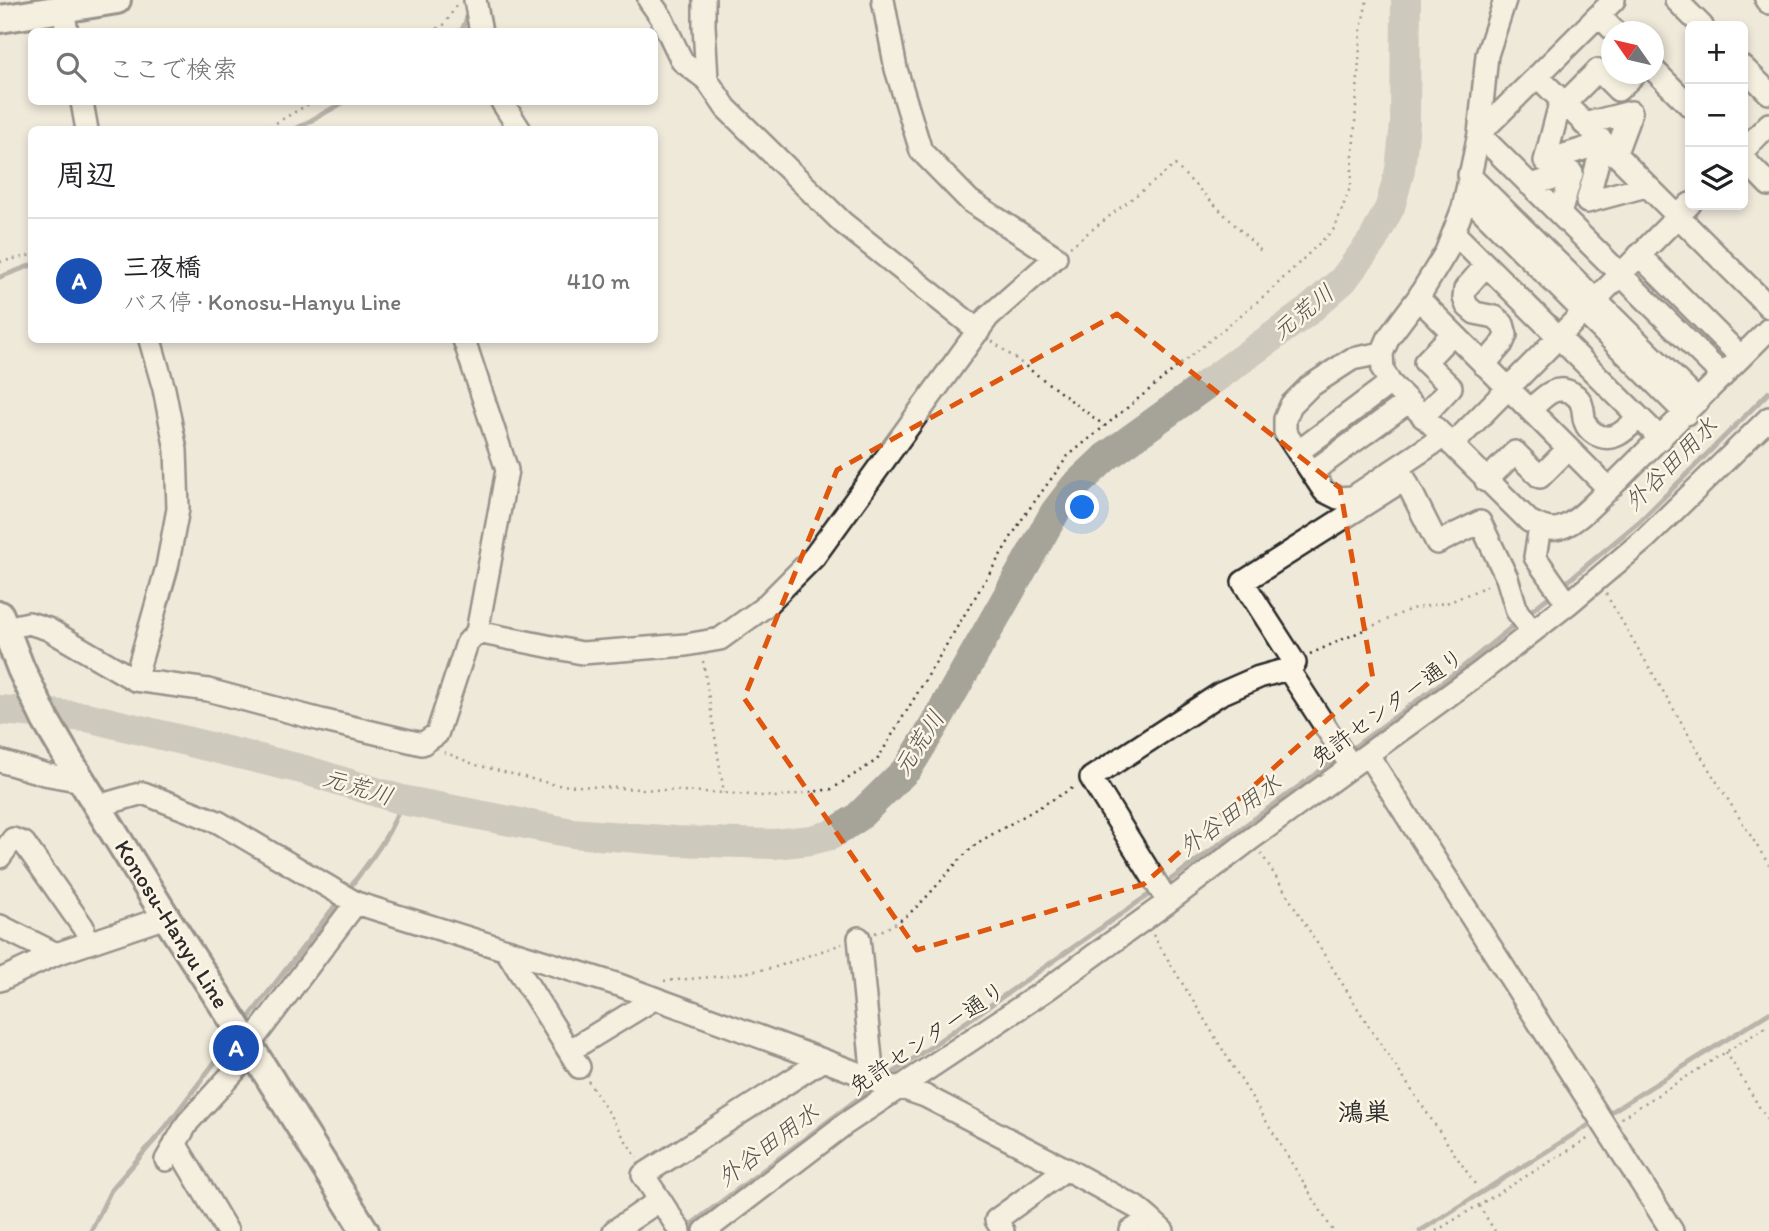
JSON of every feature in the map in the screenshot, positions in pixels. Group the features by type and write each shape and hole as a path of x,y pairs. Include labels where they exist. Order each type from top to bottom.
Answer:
{"main road":[{"path":"0,19 65,20 117,0"},
{"name":"Konosu-Hanyu Line","path":"3,622 46,720 75,770 365,1231"}],"street":[{"path":"475,0 480,28"},
{"path":"649,0 661,17 682,61 707,80 726,108 843,223 979,331"},
{"path":"704,0 707,80"},
{"path":"477,632 582,653 686,645 720,639 762,608 814,557 988,317 1056,257 970,201 920,151 896,69 883,0"},
{"path":"1505,0 1487,55 1479,134 1463,208 1446,252 1418,298 1389,337 1382,354 1383,370 1390,383 1529,521 1540,527 1556,529 1567,525 1609,489 1769,329"},
{"path":"1479,134 1614,0"},
{"path":"1676,0 1697,21"},
{"path":"1599,15 1605,21"},
{"path":"1601,73 1598,70 1562,102 1545,161 1609,149"},
{"path":"1748,72 1769,93"},
{"path":"1537,76 1646,186 1684,210 1769,307"},
{"path":"1664,80 1685,101"},
{"path":"83,105 86,126"},
{"path":"504,105 517,126"},
{"path":"1584,124 1631,112 1609,149 1587,202 1646,186"},
{"path":"1746,147 1769,124"},
{"path":"1479,134 1724,376"},
{"path":"1748,163 1769,184"},
{"path":"1530,185 1572,173 1560,214"},
{"path":"1467,185 1692,407"},
{"path":"1382,354 1352,359 1309,387 1291,405 1285,419 1285,432 1298,452 1325,491 1338,498 1353,497 1447,441 1508,388 1684,210"},
{"path":"1454,233 1661,439"},
{"path":"1639,255 1741,358"},
{"path":"1484,365 1506,335 1503,324 1495,317 1475,313 1467,306 1464,298 1465,289 1486,265"},
{"path":"1418,298 1609,489"},
{"path":"1423,417 1451,387 1425,362 1453,334"},
{"path":"135,680 164,578 178,509 176,450 164,388 151,343"},
{"path":"3,622 29,623 48,629 135,680 208,690 422,744 437,734 467,643 477,632 507,470 465,343"},
{"path":"1298,452 1390,383"},
{"path":"1530,410 1547,393 1560,389 1579,398 1584,421 1590,431 1601,437 1611,438 1622,433 1638,418"},
{"path":"1312,472 1408,402"},
{"name":"免許センター通り","path":"705,1231 845,1124 1046,990 1467,682 1568,604 1646,538 1769,418"},
{"path":"1486,481 1515,452 1540,477 1568,449"},
{"path":"1532,631 1517,611 1507,578 1480,522 1437,543 1405,479 1243,582 1291,666 1359,761 1606,1128 1672,1231"},
{"path":"1540,527 1535,556 1568,604"},
{"path":"1168,902 1091,778 1220,694 1291,666"},
{"path":"0,761 44,774 75,770"},
{"path":"98,807 143,793 218,822 356,903 619,985 656,990 873,1079 883,1086 899,1087 925,1096 1137,1208 1157,1225"},
{"path":"0,857 13,839 24,843 83,927"},
{"path":"227,1231 170,1152 188,1122 251,1048 356,903"},
{"path":"0,980 56,954 166,917"},
{"path":"0,926 56,954"},
{"path":"859,938 873,1079"},
{"path":"506,950 574,1059 656,990"},
{"path":"680,1231 643,1175 823,1060"},
{"path":"1003,1231 996,1220 1066,1169"},
{"path":"614,1231 660,1200"},
{"path":"1131,1231 1157,1225"}],"path":[{"path":"438,28 445,23 460,0"},
{"path":"422,744 476,765 556,785 777,797 832,789 877,760 1024,516 1068,456 1269,292 1335,228 1351,185 1361,30 1367,0"},
{"path":"271,126 307,105"},
{"path":"1056,257 1175,165 1261,251"},
{"path":"0,262 28,256"},
{"path":"979,331 1105,426"},
{"path":"1291,666 1305,656 1411,609 1450,602 1507,578"},
{"path":"1598,579 1710,771 1769,865"},
{"path":"700,643 724,793"},
{"path":"656,990 773,968 888,928 904,918 979,842 1091,778"},
{"path":"1251,839 1477,1187"},
{"path":"1143,920 1334,1231"},
{"path":"1436,1231 1769,1025"},
{"path":"1726,1052 1769,1123"},
{"path":"574,1059 646,1172"},
{"path":"1479,1206 1495,1231"}],"highlighted area":[{"path":"1117,314 1340,488 1373,679 1144,884 917,950 744,698 837,470"}],"waterway":[{"name":"元荒川","path":"0,710 87,717 305,770 402,800 572,833 676,841 774,844 831,835 857,818 908,768 1055,512 1074,487 1106,457 1308,311 1343,280 1373,240 1390,207 1400,170 1405,124 1406,0"},
{"path":"463,28 470,10"},
{"path":"301,126 339,105"},
{"path":"0,277 28,266"},
{"name":"外谷田用水","path":"1562,586 1640,521 1769,392"},
{"name":"外谷田用水","path":"1527,614 1555,592"},
{"name":"外谷田用水","path":"1346,753 1463,667 1519,621"},
{"name":"外谷田用水","path":"1162,886 1338,758"},
{"path":"347,891 386,837 402,800"},
{"name":"外谷田用水","path":"883,1080 1154,891"},
{"path":"244,1024 341,898"},
{"path":"1611,1112 1769,1013"},
{"path":"91,1231 111,1190 165,1128 234,1037"},
{"name":"外谷田用水","path":"685,1229 875,1086"},
{"path":"1420,1231 1587,1126"}],"place":[{"name":"三夜橋","path":"236,1048"}],"district":[{"name":"鴻巣","path":"1364,1112"}]}
